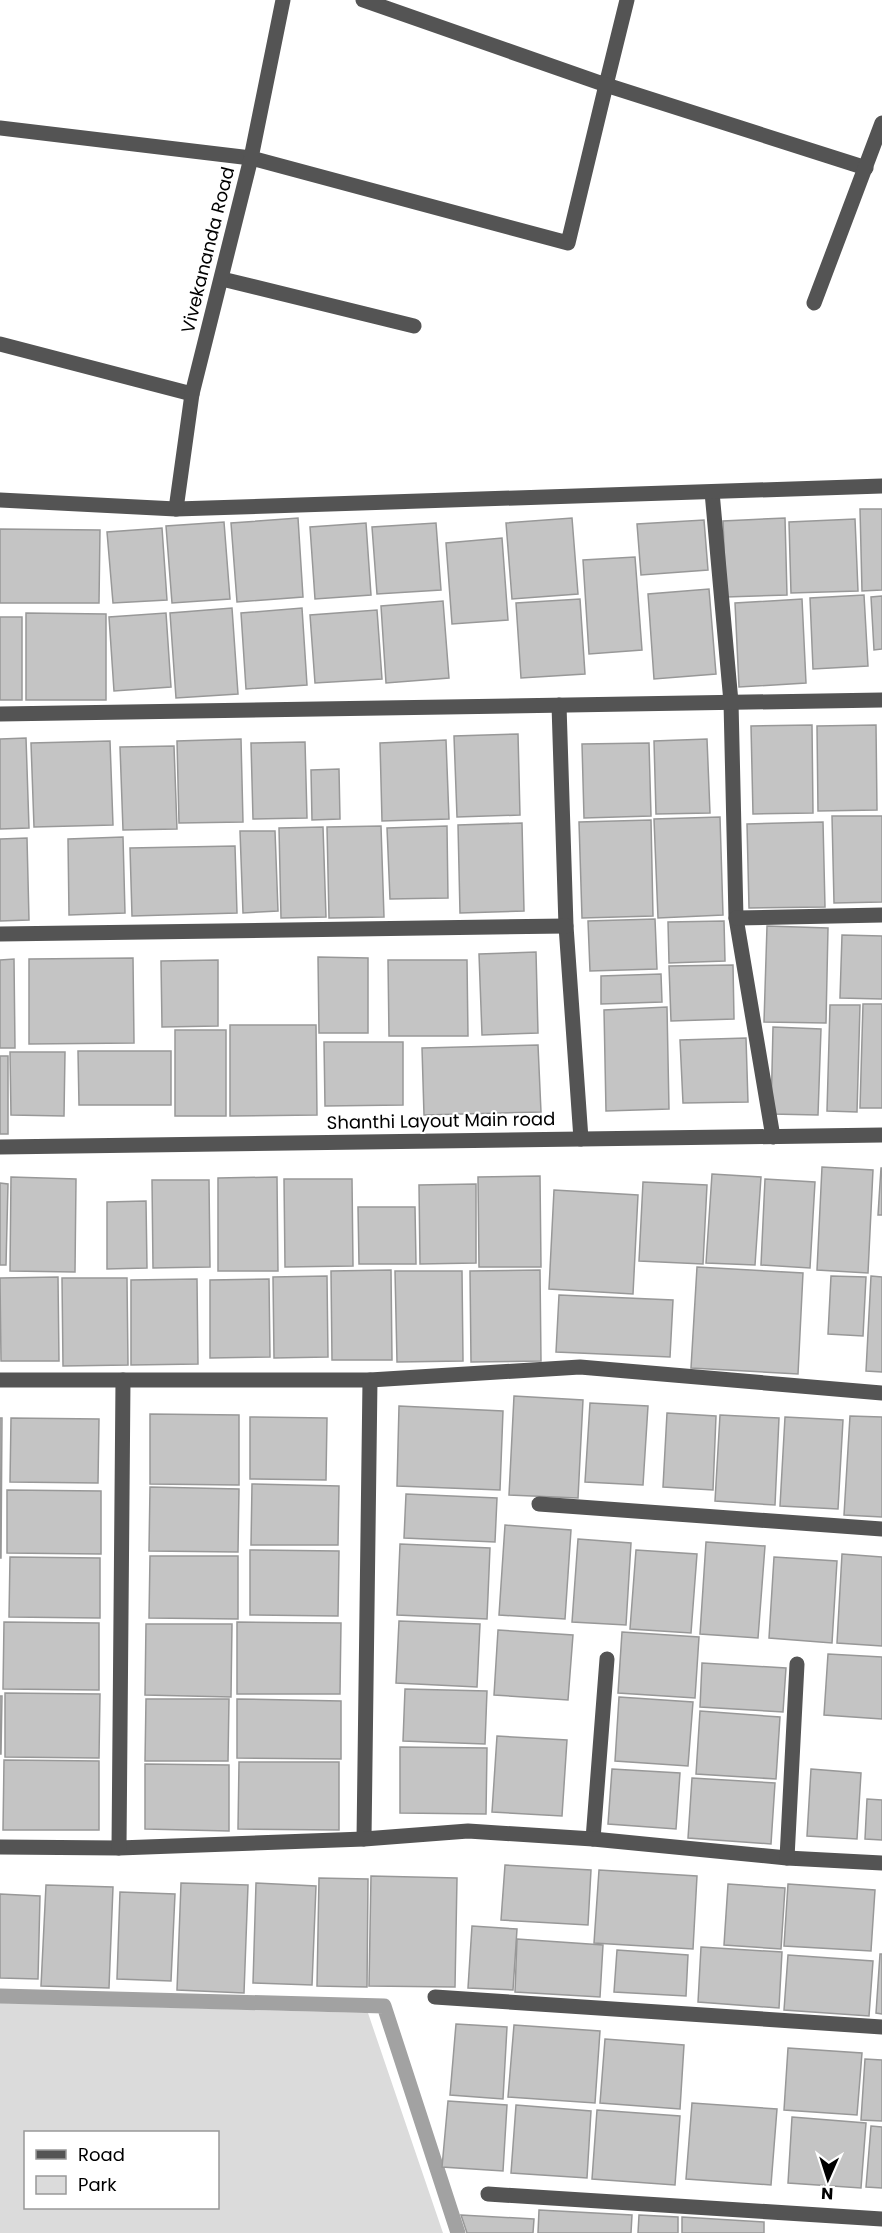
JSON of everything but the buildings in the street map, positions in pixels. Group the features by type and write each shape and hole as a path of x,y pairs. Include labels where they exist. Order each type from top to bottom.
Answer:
{"street":[{"name":"Vivekananda Road","path":"176,509 192,394 251,158 283,0"},
{"path":"363,0 606,85 866,168"},
{"path":"0,128 251,158 568,243 627,0"},
{"path":"814,303 882,123"},
{"path":"222,279 414,326"},
{"path":"0,344 192,394"},
{"path":"0,500 176,509 882,486"},
{"path":"712,492 731,702 736,918 773,1137"},
{"path":"0,714 882,700"},
{"path":"559,705 566,926 581,1139"},
{"path":"736,918 882,915"},
{"path":"0,934 566,926"},
{"name":"Shanthi Layout Main road","path":"0,1147 882,1135"},
{"path":"0,1380 370,1380 580,1367 882,1393"},
{"path":"119,1848 123,1380"},
{"path":"364,1839 370,1380"},
{"path":"539,1504 882,1529"},
{"path":"593,1839 607,1659"},
{"path":"787,1858 797,1664"},
{"path":"0,1847 119,1848 364,1839 468,1831 593,1839 787,1858 882,1863"},
{"path":"435,1997 882,2027"},
{"path":"488,2194 882,2219"}],"green space":[{"path":"0,2003 368,2013 443,2233 0,2233"}],"waterway":[{"path":"0,1996 384,2006 458,2233"}]}
